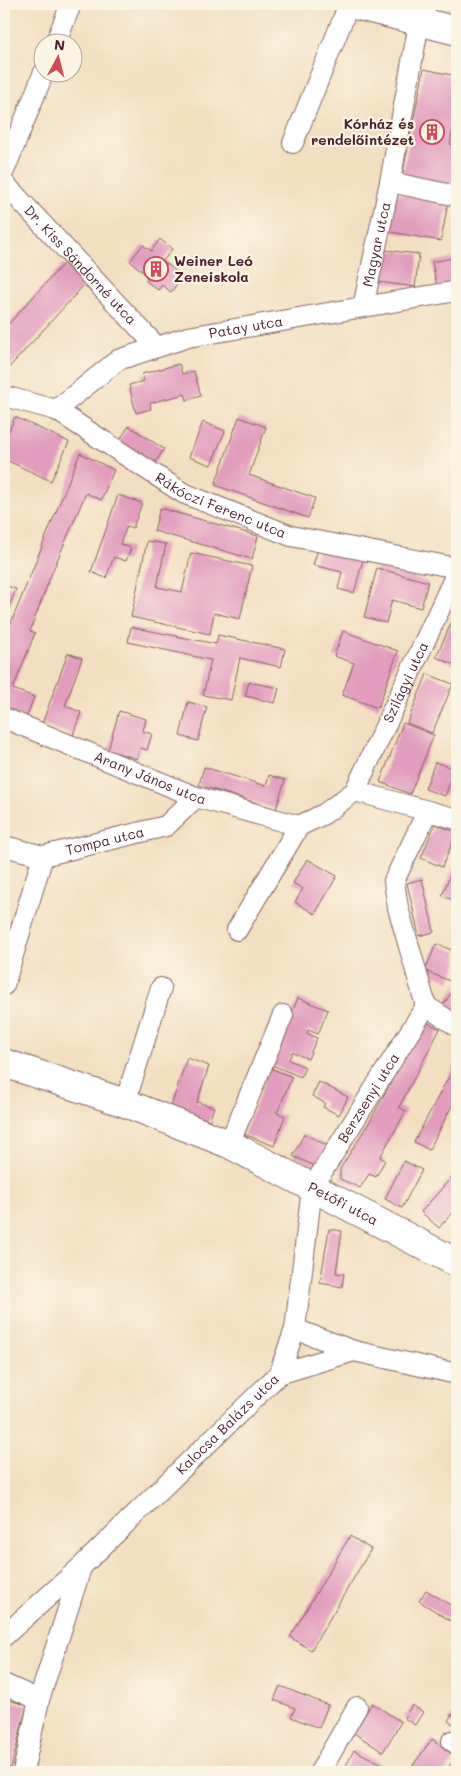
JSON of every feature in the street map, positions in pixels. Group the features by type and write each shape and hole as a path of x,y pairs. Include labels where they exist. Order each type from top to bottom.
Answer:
{"street":[{"path":"60,32 71,4"},
{"path":"293,143 350,4 422,13 457,32"},
{"name":"Magyar utca","path":"363,307 390,182 422,13"},
{"path":"4,171 40,82"},
{"path":"390,182 457,196"},
{"name":"Dr. Kiss Sándorné utca","path":"4,183 157,347"},
{"name":"Patay utca","path":"56,410 118,360 188,337 457,291"},
{"name":"Rákóczi Ferenc utca","path":"4,396 56,410 183,493 291,536 457,568"},
{"name":"Szilágyi utca","path":"355,791 457,572"},
{"name":"Arany János utca","path":"4,718 196,798 299,826"},
{"path":"237,930 299,826 324,814 355,791 427,812 457,818"},
{"name":"Tompa utca","path":"4,846 43,856 166,826 196,798"},
{"path":"427,812 394,881 398,908 426,1006 457,1026"},
{"path":"4,985 43,856"},
{"path":"125,1103 161,988"},
{"name":"Berzsenyi utca","path":"312,1188 426,1006"},
{"path":"229,1144 283,1015"},
{"name":"Petőfi utca","path":"4,1062 125,1103 229,1144 457,1263"},
{"name":"Kalocsa Balázs utca","path":"4,1636 82,1566 279,1374 295,1329 312,1188"},
{"path":"295,1329 354,1351 457,1374"},
{"path":"279,1374 354,1351"},
{"name":"Kalocsa Balázs utca","path":"23,1772 39,1700 82,1566"},
{"path":"4,1684 39,1700"},
{"path":"320,1772 357,1707"}],"building":[{"name":"Kórház és rendelőintézet","path":"424,69 457,76 457,119 455,119 450,144 457,145 457,187 402,176"},
{"path":"392,193 448,202 441,241 385,231"},
{"name":"Weiner Leó Zeneiskola","path":"160,239 172,249 163,261 183,276 171,292 162,285 158,290 146,281 149,277 130,261 143,245 151,251"},
{"path":"384,250 419,254 415,287 379,282"},
{"path":"457,257 457,283 437,287 432,262"},
{"path":"63,264 85,284 4,373 4,329"},
{"path":"179,364 182,374 194,371 201,396 187,400 185,394 150,403 151,409 136,413 129,385 144,381 142,374"},
{"path":"15,417 69,442 51,481 4,459 4,442"},
{"path":"239,417 266,427 249,475 315,498 308,518 215,485"},
{"path":"203,422 225,431 211,465 189,457"},
{"path":"129,426 164,449 153,466 118,443"},
{"path":"80,453 114,470 101,500 86,493 53,570 30,631 35,633 13,689 34,697 26,719 4,711 4,640"},
{"path":"118,495 142,503 133,528 127,526 120,544 131,548 126,561 114,557 106,578 91,572"},
{"path":"160,508 258,536 252,559 154,531"},
{"path":"147,541 166,544 157,587 182,592 191,553 252,566 240,619 214,613 210,634 131,617"},
{"path":"318,549 363,560 354,593 338,589 342,572 313,565"},
{"path":"377,568 428,582 421,608 392,600 386,623 364,617"},
{"path":"4,585 16,589 9,607 4,605"},
{"path":"457,610 457,666 436,657"},
{"path":"131,627 216,644 218,635 285,649 281,667 240,658 231,700 203,695 211,660 128,642"},
{"path":"343,631 398,651 378,708 342,695 354,663 334,656"},
{"path":"68,653 82,658 65,706 81,712 73,735 42,724"},
{"path":"427,674 453,684 432,733 407,723"},
{"path":"249,682 279,688 275,703 245,696"},
{"path":"188,702 207,707 198,741 180,736"},
{"path":"119,711 146,719 143,731 152,734 147,750 140,748 137,759 108,750"},
{"path":"457,715 457,732 451,730"},
{"path":"403,723 434,735 410,794 380,782"},
{"path":"435,762 455,769 445,796 425,789"},
{"path":"204,767 266,786 269,775 285,780 276,809 199,785"},
{"path":"435,824 457,832 442,867 421,858"},
{"path":"457,857 457,898 456,901 442,896"},
{"path":"307,859 337,876 315,914 295,902 303,889 293,883"},
{"path":"422,879 434,932 419,936 407,883"},
{"path":"436,944 457,952 457,964 450,981 425,971"},
{"path":"457,984 457,1021 440,1010"},
{"path":"298,998 328,1010 318,1034 308,1030 307,1033 317,1038 308,1059 292,1052 289,1060 305,1067 301,1077 270,1064"},
{"path":"424,1021 440,1029 399,1107 406,1111 380,1157 385,1160 376,1177 369,1174 360,1188 340,1179 340,1169 370,1121"},
{"path":"187,1058 209,1066 197,1102 214,1107 208,1125 169,1112"},
{"path":"456,1063 457,1096 429,1150 414,1142"},
{"path":"270,1068 292,1077 277,1113 285,1116 274,1146 244,1134"},
{"path":"319,1082 348,1097 339,1115 323,1107 325,1103 312,1096"},
{"path":"304,1134 327,1145 317,1167 293,1156"},
{"path":"404,1161 422,1170 402,1208 385,1199"},
{"path":"457,1171 457,1207 439,1228 421,1212"},
{"path":"329,1229 342,1231 336,1273 344,1274 342,1287 320,1283"},
{"path":"350,1536 371,1549 311,1650 290,1637"},
{"path":"426,1590 457,1609 457,1625 419,1601"},
{"path":"280,1686 328,1705 319,1728 291,1717 295,1708 274,1700"},
{"path":"457,1691 457,1702 453,1699"},
{"path":"4,1699 27,1705 11,1768 4,1767"},
{"path":"372,1703 401,1722 383,1752 354,1733"},
{"path":"412,1705 423,1712 415,1725 404,1718"},
{"path":"452,1714 457,1717 457,1727 448,1721"},
{"path":"432,1739 456,1757 445,1772 423,1772 413,1765"},
{"path":"354,1750 398,1772 343,1772"}],"place":[{"name":"Kórház és rendelőintézet","path":"432,132"},
{"name":"Weiner Leó Zeneiskola","path":"156,269"}]}
